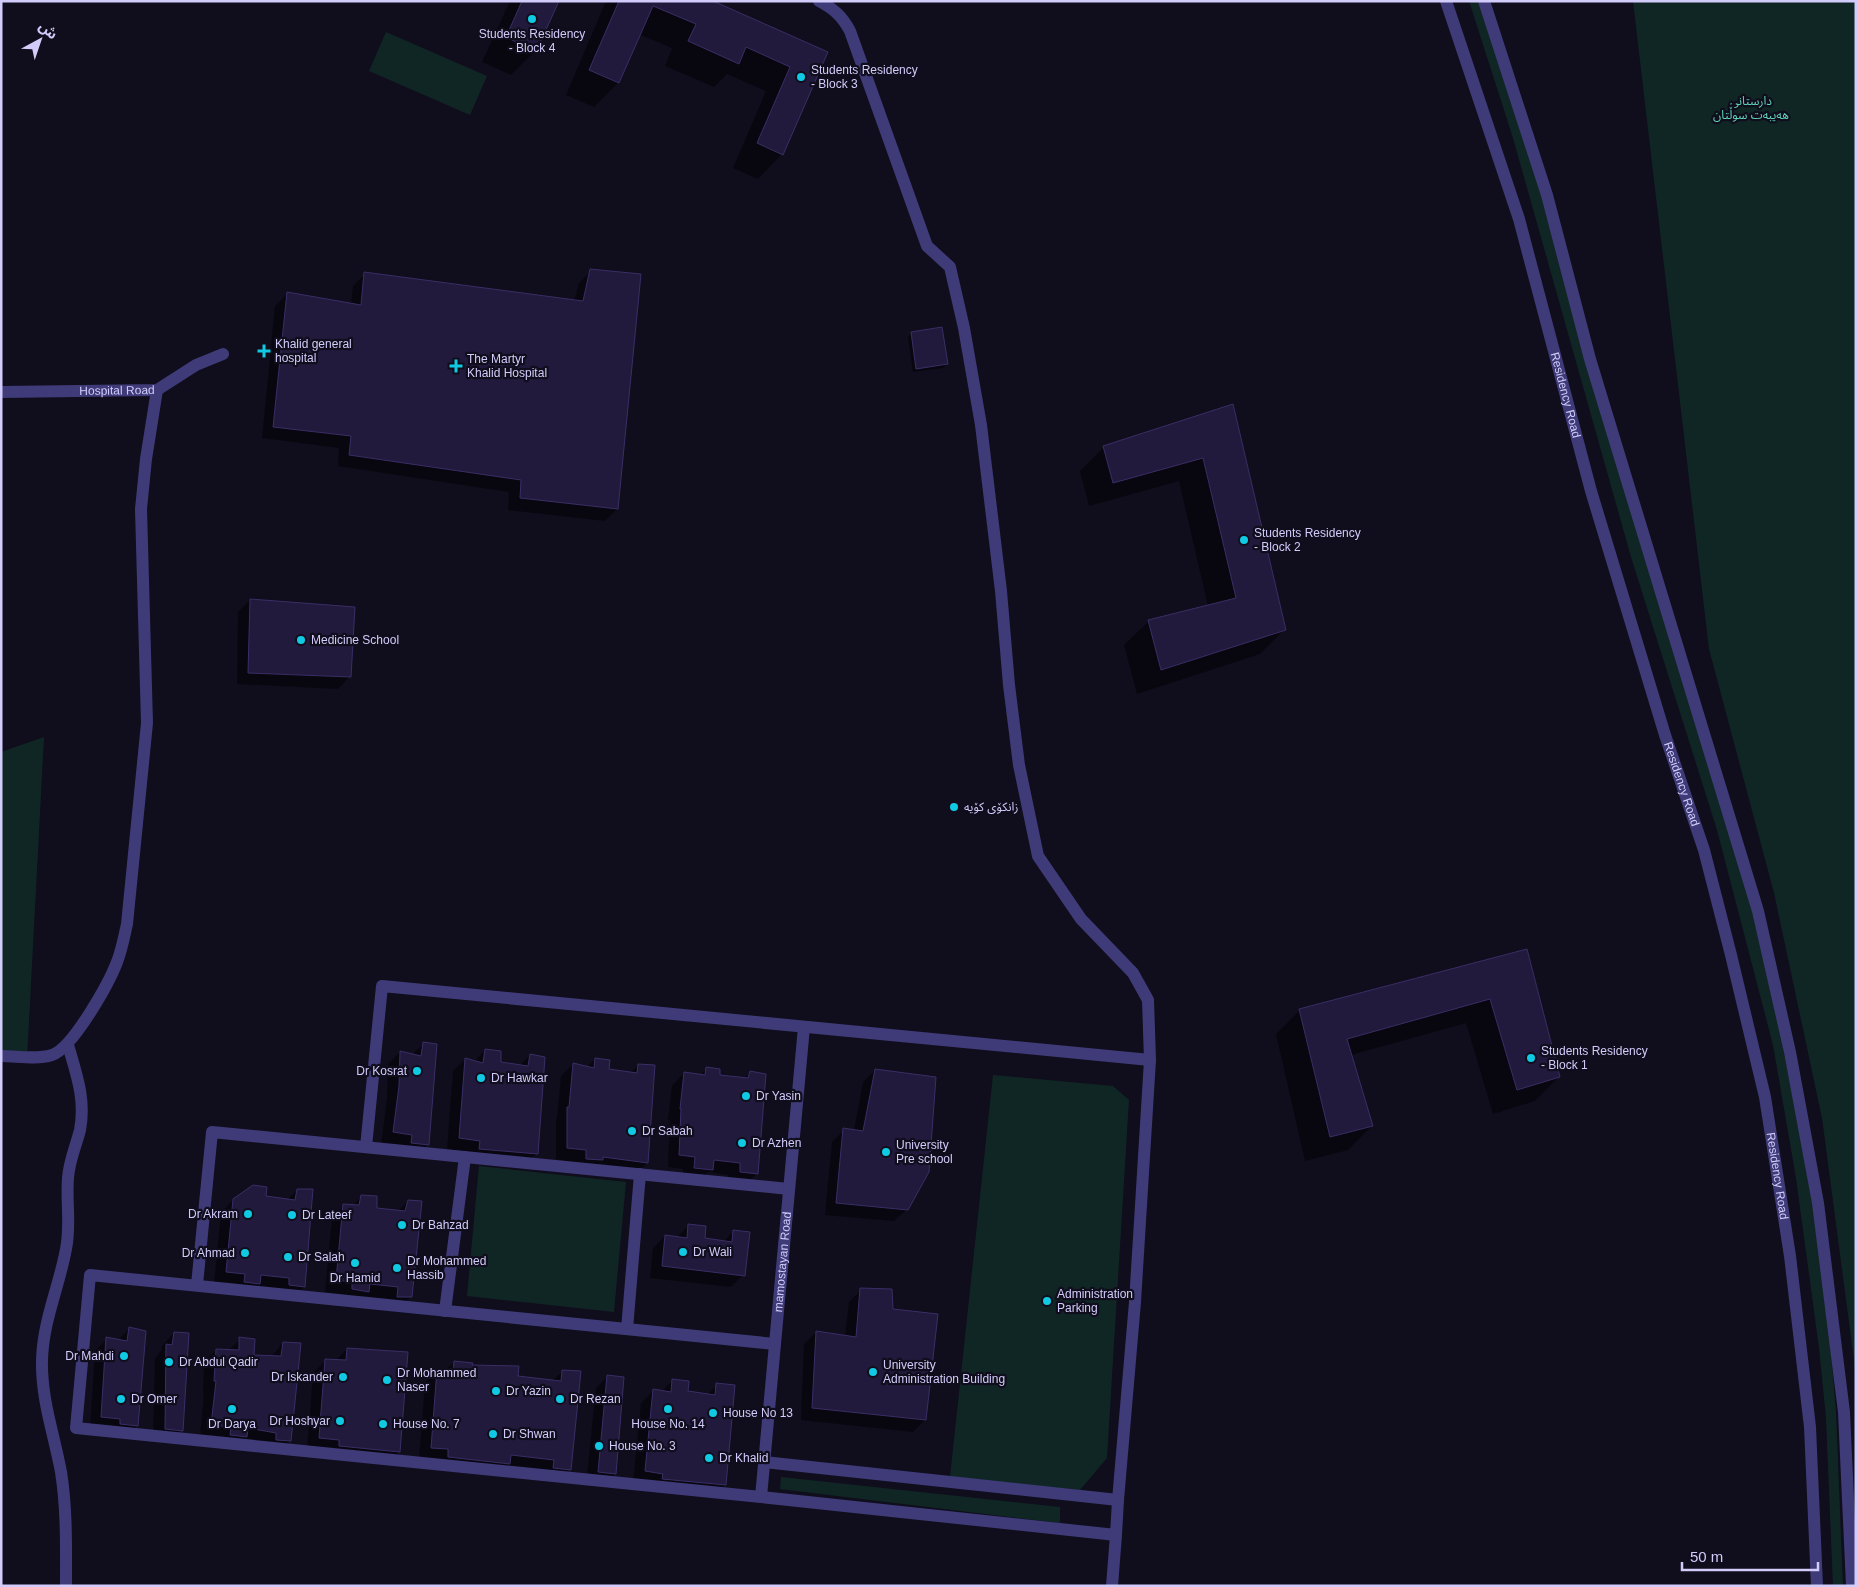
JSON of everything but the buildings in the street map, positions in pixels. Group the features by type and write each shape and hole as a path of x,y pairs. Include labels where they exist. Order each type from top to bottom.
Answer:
{"street":[{"path":"819,1 833,8 843,18 850,31 927,246 950,267 964,328 981,425 1001,591 1008,686 1017,755 1038,856 1081,918 1133,974 1148,1000 1150,1060 1135,1302 1112,1586"},
{"name":"Residency Road","path":"1446,1 1519,219 1591,491 1665,734 1704,850 1740,993 1764,1097 1790,1256 1810,1428 1817,1586"},
{"path":"1484,1 1547,194 1590,359 1758,912 1790,1052 1818,1203 1844,1412 1852,1586"},
{"name":"Hospital Road","path":"1,392 157,390 196,365 222,354"},
{"path":"1,1056 43,1057 52,1055 68,1045 101,996 110,979 118,961 127,924 147,723 141,509 157,390"},
{"path":"366,1147 382,986 1150,1060"},
{"name":"mamostayan Road","path":"761,1497 804,1027"},
{"path":"66,1586 64,1492 58,1457 45,1406 42,1384 42,1360 43,1337 48,1314 67,1247 69,1224 68,1178 80,1129 82,1104 80,1086 68,1045"},
{"path":"197,1285 212,1132 789,1188"},
{"path":"445,1310 465,1157"},
{"path":"628,1329 640,1174"},
{"path":"775,1344 90,1274 76,1428 761,1497 1116,1536"},
{"path":"764,1462 1118,1500"}],"green space":[{"path":"1469,1 1484,1 1754,906 1807,1164 1828,1319 1836,1411 1843,1586 1833,1586 1826,1418 1819,1348 1796,1178 1773,1045 1717,830 1631,557 1513,138"},
{"name":"دارستانی هەیبەت سوڵتان","path":"1633,1 1856,1 1856,1386 1822,1118 1774,893 1709,649"},
{"path":"386,32 487,76 470,115 369,71"},
{"path":"44,737 27,1059 1,1060 1,752"},
{"path":"993,1075 1113,1086 1129,1100 1107,1458 1080,1490 950,1477"},
{"path":"479,1166 626,1182 614,1312 467,1296"},
{"path":"781,1477 1060,1507 1060,1523 780,1489"}],"place":[{"name":"Students Residency - Block 4","path":"532,19"},
{"name":"Students Residency - Block 3","path":"801,77"},
{"name":"Khalid general hospital","path":"264,351"},
{"name":"The Martyr Khalid Hospital","path":"456,366"},
{"name":"Students Residency - Block 2","path":"1244,540"},
{"name":"Medicine School","path":"301,640"},
{"name":"زانکۆی کۆیە","path":"954,807"},
{"name":"Students Residency - Block 1","path":"1531,1058"},
{"name":"Dr Kosrat","path":"417,1071"},
{"name":"Dr Hawkar","path":"481,1078"},
{"name":"Dr Yasin","path":"746,1096"},
{"name":"Dr Sabah","path":"632,1131"},
{"name":"Dr Azhen","path":"742,1143"},
{"name":"University Pre school","path":"886,1152"},
{"name":"Dr Akram","path":"248,1214"},
{"name":"Dr Lateef","path":"292,1215"},
{"name":"Dr Bahzad","path":"402,1225"},
{"name":"Dr Wali","path":"683,1252"},
{"name":"Dr Ahmad","path":"245,1253"},
{"name":"Dr Salah","path":"288,1257"},
{"name":"Dr Hamid","path":"355,1263"},
{"name":"Dr Mohammed Hassib","path":"397,1268"},
{"name":"Administration Parking","path":"1047,1301"},
{"name":"Dr Mahdi","path":"124,1356"},
{"name":"Dr Abdul Qadir","path":"169,1362"},
{"name":"University Administration Building","path":"873,1372"},
{"name":"Dr Iskander","path":"343,1377"},
{"name":"Dr Mohammed Naser","path":"387,1380"},
{"name":"Dr Yazin","path":"496,1391"},
{"name":"Dr Omer","path":"121,1399"},
{"name":"Dr Rezan","path":"560,1399"},
{"name":"Dr Darya","path":"232,1409"},
{"name":"House No. 14","path":"668,1409"},
{"name":"House No 13","path":"713,1413"},
{"name":"Dr Hoshyar","path":"340,1421"},
{"name":"House No. 7","path":"383,1424"},
{"name":"Dr Shwan","path":"493,1434"},
{"name":"House No. 3","path":"599,1446"},
{"name":"Dr Khalid","path":"709,1458"}]}
